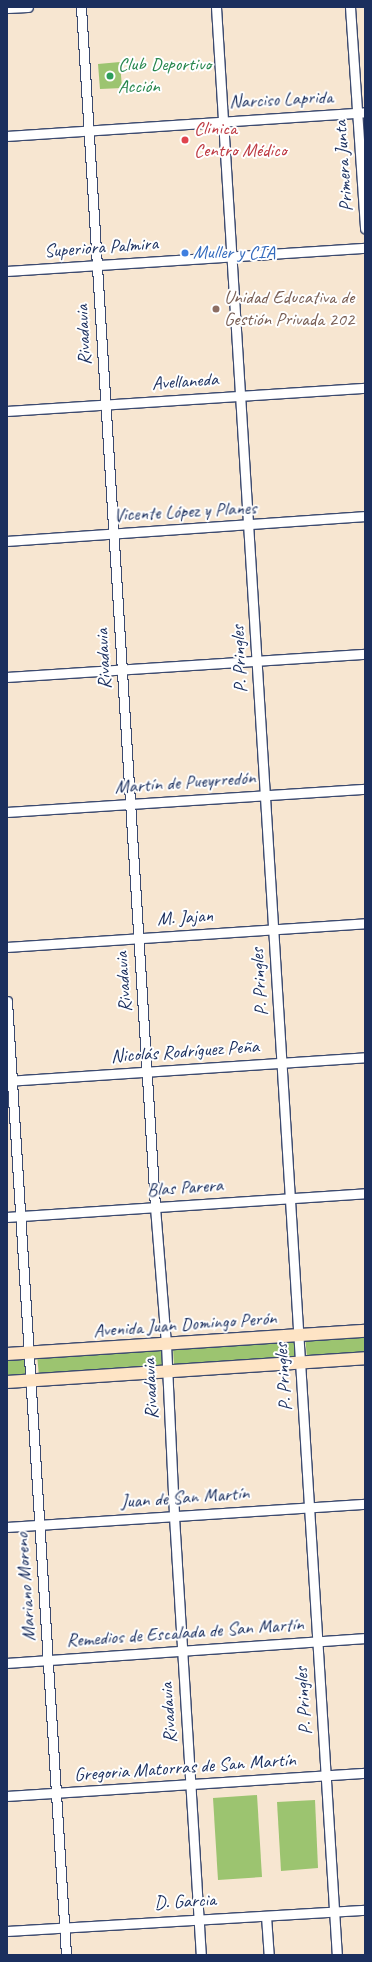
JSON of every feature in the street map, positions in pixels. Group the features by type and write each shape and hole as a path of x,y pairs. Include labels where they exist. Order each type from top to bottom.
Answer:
{"main road":[{"name":"Avenida Juan Domingo Perón","path":"7,1354 365,1331"},
{"path":"7,1382 365,1358"}],"street":[{"path":"7,8 28,7"},
{"name":"Rivadavia","path":"81,7 146,1073 168,1371 174,1516 201,1955"},
{"name":"P. Pringles","path":"216,7 273,929 283,1062 298,1335 337,1955"},
{"name":"Primera Junta","path":"350,7 361,113 365,228"},
{"name":"Narciso Laprida","path":"7,136 361,113"},
{"name":"Superiora Palmira","path":"7,271 365,248"},
{"name":"Avellaneda","path":"7,411 365,388"},
{"name":"Vicente López y Planes","path":"7,541 114,533 249,526 365,516"},
{"path":"7,677 365,654"},
{"name":"Martín de Pueyrredón","path":"7,812 365,789"},
{"name":"M. Jajan","path":"7,947 365,923"},
{"name":"Mariano Moreno","path":"7,1001 10,1081 29,1353 66,1955"},
{"name":"Nicolás Rodríguez Peña","path":"10,1081 365,1057"},
{"name":"Blas Parera","path":"7,1217 365,1193"},
{"name":"Juan de San Martín","path":"7,1527 365,1504"},
{"name":"Remedios de Escalada de San Martín","path":"7,1662 182,1649 365,1638"},
{"name":"Gregoria Matorras de San Martín","path":"7,1796 365,1773"},
{"name":"D. Garcia","path":"7,1931 199,1918 266,1916 365,1910"},
{"path":"266,1916 269,1955"}],"green space":[{"name":"Club Deportivo Acción","path":"120,62 122,88 100,89 98,64"},
{"path":"365,1334 365,1353 307,1357 305,1337"},
{"path":"296,1339 297,1359 174,1366 173,1347"},
{"path":"163,1347 164,1367 39,1376 37,1355"},
{"path":"27,1357 28,1376 7,1378 7,1358"},
{"path":"257,1795 262,1877 218,1880 213,1798"},
{"path":"315,1800 318,1868 281,1871 277,1802"}],"place":[{"name":"Club Deportivo Acción","path":"110,76"},
{"name":"Clinica Centro Médico","path":"185,140"},
{"name":"Muller y CIA","path":"185,253"},
{"name":"Unidad Educativa de Gestión Privada 202","path":"216,309"}]}
